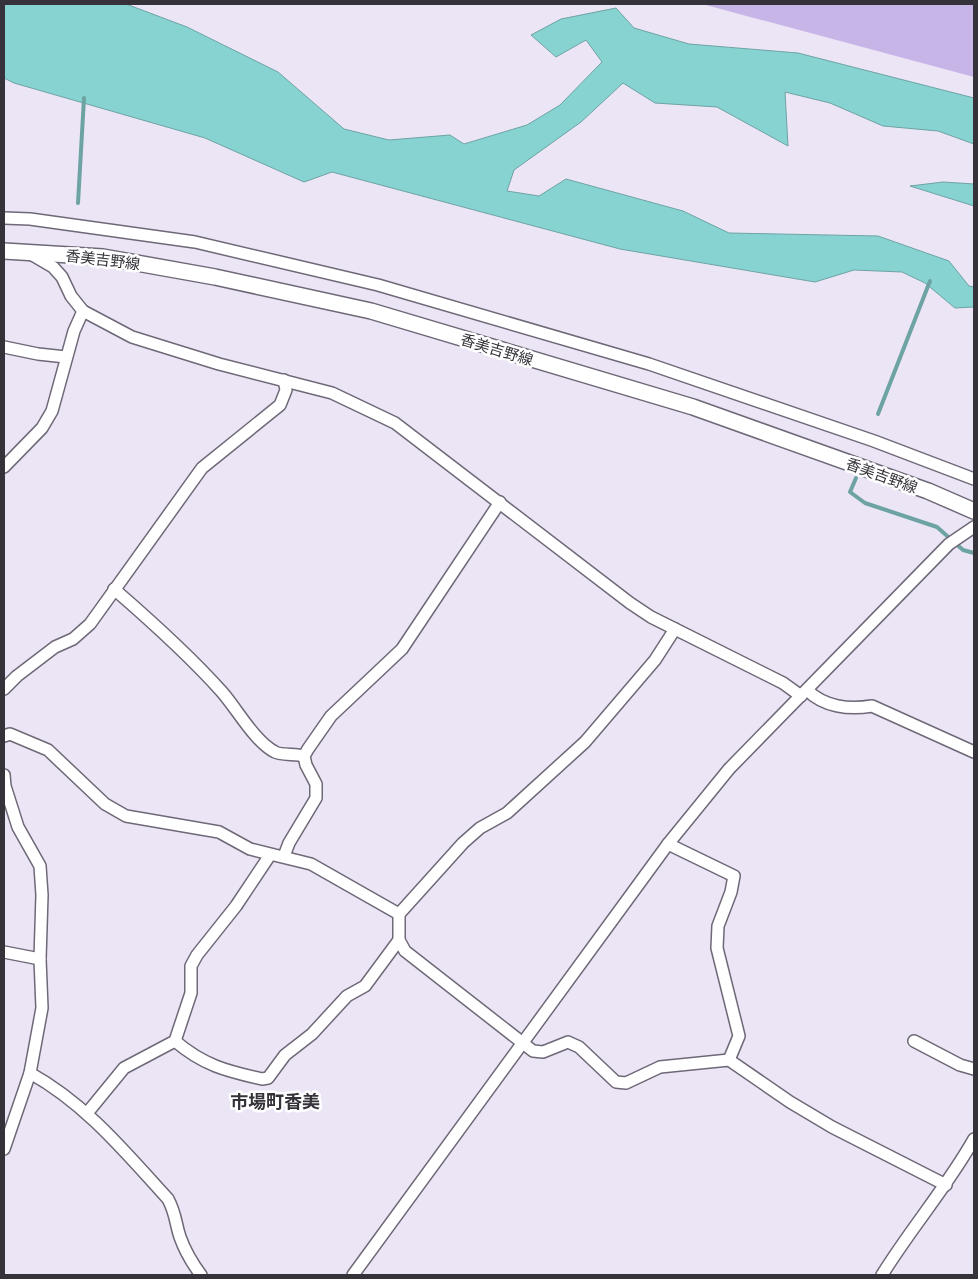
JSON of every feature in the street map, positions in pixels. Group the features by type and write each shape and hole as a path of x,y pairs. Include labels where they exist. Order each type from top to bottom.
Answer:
{"main road":[{"name":"香美吉野線","path":"4,251 24,251 122,260 215,277 370,312 692,407 928,491 974,511"}],"street":[{"path":"4,218 30,219 195,242 378,285 649,364 874,441 974,479"},
{"path":"24,251 52,267 62,277 71,296 84,311 132,338 218,364 332,393 395,423 630,603 675,629 804,693 835,706 859,708 872,706 974,752"},
{"path":"4,467 42,428 52,411 66,357 84,311"},
{"path":"4,347 66,357"},
{"path":"4,689 17,676 55,646 73,639 90,624 202,468 280,405 286,390 284,380"},
{"path":"284,856 289,842 316,798 316,784 306,765 304,756 332,716 402,649 500,502"},
{"path":"353,1275 523,1045 668,844 729,769 952,541 974,527"},
{"path":"114,589 182,651 222,692 266,747 277,754 293,753 304,756"},
{"path":"675,629 655,660 585,742 507,813 480,828 463,843 399,914 399,940 405,951 533,1051 543,1052 568,1042 579,1047 616,1082 626,1082 660,1067 729,1060 790,1102 832,1127 946,1185"},
{"path":"4,736 10,734 48,750 105,804 126,816 219,832 250,849 310,864 399,914"},
{"path":"4,775 4,786 18,827 40,866 42,895 40,959 42,1008 30,1073 4,1149"},
{"path":"668,844 734,876 731,892 718,926 716,948 739,1036 729,1060"},
{"path":"88,1112 124,1068 175,1041 191,994 192,966 197,954 236,906 270,855"},
{"path":"175,1041 192,1056 218,1069 262,1079 268,1078 285,1056 312,1034 347,996 365,986 399,940"},
{"path":"4,952 40,959"},
{"path":"914,1040 960,1065 974,1070"},
{"path":"30,1073 50,1084 88,1112 168,1199 176,1215 179,1234 189,1258 201,1275"},
{"path":"882,1275 897,1251 946,1185 974,1139"}],"shaded area":[{"path":"4,4 126,4 187,27 278,72 344,129 389,140 450,135 464,144 527,125 560,105 602,62 586,40 556,57 531,35 561,19 616,8 634,28 689,44 798,53 974,98 974,144 938,131 883,126 830,103 785,92 788,146 717,107 655,103 623,83 581,122 514,170 507,191 539,196 566,179 683,211 729,233 878,236 949,261 969,286 974,287 974,307 955,308 925,283 902,272 854,270 815,282 620,249 332,172 304,182 205,138 14,83 4,78"},
{"path":"702,4 974,4 974,77"},
{"path":"943,182 974,184 974,206 910,186"}],"waterway":[{"path":"78,203 84,98"},
{"path":"878,414 930,281"},
{"path":"856,478 850,492 865,503 937,527 963,550 974,553"}],"district":[{"name":"市場町香美","path":"275,1101"}]}
